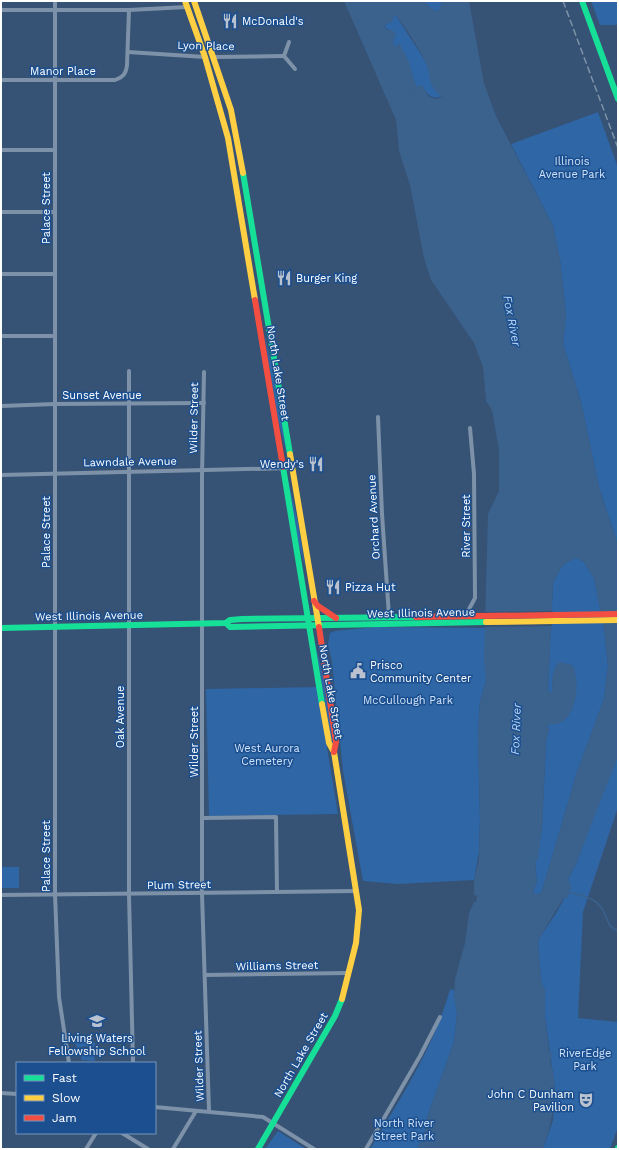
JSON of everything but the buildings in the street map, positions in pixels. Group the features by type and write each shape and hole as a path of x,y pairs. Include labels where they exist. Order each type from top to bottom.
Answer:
{"main road":[{"name":"North Lake Street","path":"194,1 231,110 334,719 336,742 334,752"},
{"path":"582,1 618,99"},
{"name":"North Lake Street","path":"186,4 205,57 228,138 308,626 329,743 334,752 359,910 358,931 342,1000 328,1031 258,1149"},
{"path":"314,601 318,606 336,618"},
{"name":"West Illinois Avenue","path":"1,628 226,623 230,620 389,616 481,619 600,617 618,614"},
{"name":"West Illinois Avenue","path":"600,617 618,620"},
{"name":"West Illinois Avenue","path":"226,623 230,627 318,626 467,619"}],"street":[{"name":"Palace Street","path":"55,1 55,894 58,997 69,1062"},
{"path":"1,10 129,10 186,4"},
{"path":"128,52 129,10"},
{"path":"289,42 284,56 295,69"},
{"name":"Lyon Place","path":"128,52 205,57 284,56"},
{"name":"Manor Place","path":"1,80 115,80 123,76 126,72 128,52"},
{"path":"1,150 55,150"},
{"path":"1,212 55,212"},
{"path":"1,274 55,274"},
{"path":"1,336 55,336"},
{"name":"Oak Avenue","path":"129,372 129,895 133,1062"},
{"name":"Wilder Street","path":"204,372 202,470 202,894 209,1112"},
{"name":"Sunset Avenue","path":"1,406 54,404 204,403"},
{"name":"Orchard Avenue","path":"378,416 382,514 389,616"},
{"name":"River Street","path":"467,619 467,613 475,598 474,474 470,428"},
{"name":"Lawndale Avenue","path":"1,475 292,468"},
{"path":"203,818 276,817 277,892"},
{"name":"Plum Street","path":"1,895 129,895 357,891"},
{"name":"Williams Street","path":"205,975 348,973"},
{"path":"366,1149 420,1056 440,1017"},
{"path":"1,1093 16,1094"},
{"path":"156,1107 256,1115 266,1118 314,1149"},
{"name":"Wilder Street","path":"173,1149 196,1111"},
{"path":"86,1149 95,1134"},
{"path":"124,1134 148,1149"}],"green space":[{"path":"424,1 442,1 439,12 431,9"},
{"path":"591,1 618,1 618,25 600,25"},
{"path":"395,14 424,59 444,96 432,97 424,89 417,96 412,94 410,68 403,51 399,44 392,54 388,50 396,34 384,27"},
{"name":"Illinois Avenue Park","path":"598,112 618,168 618,545 599,487 581,402 563,344 566,314 560,260 553,226 511,144"},
{"path":"264,332 275,379 288,458 277,416"},
{"path":"287,475 298,522 312,609 305,566 298,542"},
{"path":"577,558 584,562 594,578 604,628 608,665 604,699 577,772 542,891 539,894 535,894 533,891 537,882 535,863 542,828 546,741 549,729 547,727 550,724 556,668 553,674 552,692 550,693 548,689 553,583 565,564 572,559"},
{"name":"McCullough Park","path":"376,627 486,628 486,681 480,701 478,736 480,818 479,852 474,880 398,884 363,881 343,771 332,662 328,644 330,633 335,631"},
{"path":"314,639 326,687 333,744 332,744"},
{"name":"West Aurora Cemetery","path":"317,687 338,814 209,816 206,689"},
{"name":"RiverEdge Park","path":"618,749 618,807 583,912 578,1018 618,1022 618,1127 610,1149 543,1149 553,1120 555,1089 545,1017 545,991 541,981 538,943 540,937 559,908 567,892 568,879 576,864"},
{"path":"1,867 19,867 19,888 1,888"},
{"name":"North River Street Park","path":"450,989 454,990 457,1015 454,1042 428,1115 424,1135 417,1149 370,1149 416,1072 426,1052 443,1011"},
{"path":"79,1040 92,1040 95,1043 95,1046 92,1048 86,1046 77,1048 75,1043"},
{"path":"82,1051 94,1053 95,1061 81,1060"},
{"path":"278,1131 306,1149 265,1149"}],"water":[{"path":"344,1 424,1 431,9 438,12 442,1 469,1 484,83 496,116 553,226 560,260 566,314 563,344 581,402 599,487 618,545 618,756 576,864 568,879 571,886 568,897 563,899 540,937 538,943 541,981 545,991 545,1017 549,1051 552,1055 550,1060 554,1082 554,1105 550,1127 543,1149 417,1149 424,1135 428,1115 454,1042 457,1015 454,996 455,979 465,943 469,913 474,902 476,902 477,896 474,895 474,880 479,859 480,818 478,736 480,701 486,681 484,658 488,514 499,491 499,450 492,410 486,401 483,367 474,343 431,280 424,258 410,185 399,151 396,120","holes":["395,14 411,36 424,59 429,71 433,88 443,97 435,99 429,97 422,85 419,85 416,96 412,94 413,80 411,67 399,43 392,54 389,50 396,34 392,30 387,30 384,27 386,24 392,22","577,558 584,562 594,578 604,628 608,665 604,699 577,772 542,891 539,894 535,894 533,891 537,882 535,863 538,859 542,828 546,741 549,729 547,727 550,724 559,723 566,719 571,711 576,692 575,672 572,665 560,662 554,671 552,692 550,693 548,689 553,583 565,564 568,561"]}],"pier":[{"path":"553,611 552,626 484,627 484,612"}],"waterway":[{"name":"Fox River","path":"386,38 399,61"},
{"name":"Fox River","path":"409,80 422,103"},
{"path":"568,892 594,900 603,909 611,926 618,931"}],"railway":[{"path":"563,1 618,148"}],"traffic: fast":[{"path":"582,1 618,99"},
{"path":"243,173 290,454"},
{"path":"283,467 322,704"},
{"path":"1,628 226,623 230,620 242,619 416,617"},
{"path":"226,623 230,627 486,622"},
{"path":"258,1149 335,1016 342,999"}],"traffic: slow":[{"path":"185,1 205,57 228,138 255,300"},
{"path":"194,1 231,110 243,173"},
{"path":"290,454 319,627"},
{"path":"486,622 618,620"},
{"path":"322,704 329,743 334,752 359,910 356,943 342,999"}],"traffic: jam":[{"path":"255,300 283,467"},
{"path":"314,601 318,606 336,618"},
{"path":"416,617 618,614"},
{"path":"319,627 336,742 334,752"}],"place":[{"name":"McDonald's","path":"230,21"},
{"name":"Burger King","path":"284,278"},
{"name":"Wendy's","path":"316,464"},
{"name":"Pizza Hut","path":"333,587"},
{"name":"Prisco Community Center","path":"358,671"},
{"name":"Living Waters Fellowship School","path":"97,1021"},
{"name":"John C Dunham Pavilion","path":"586,1100"}]}
